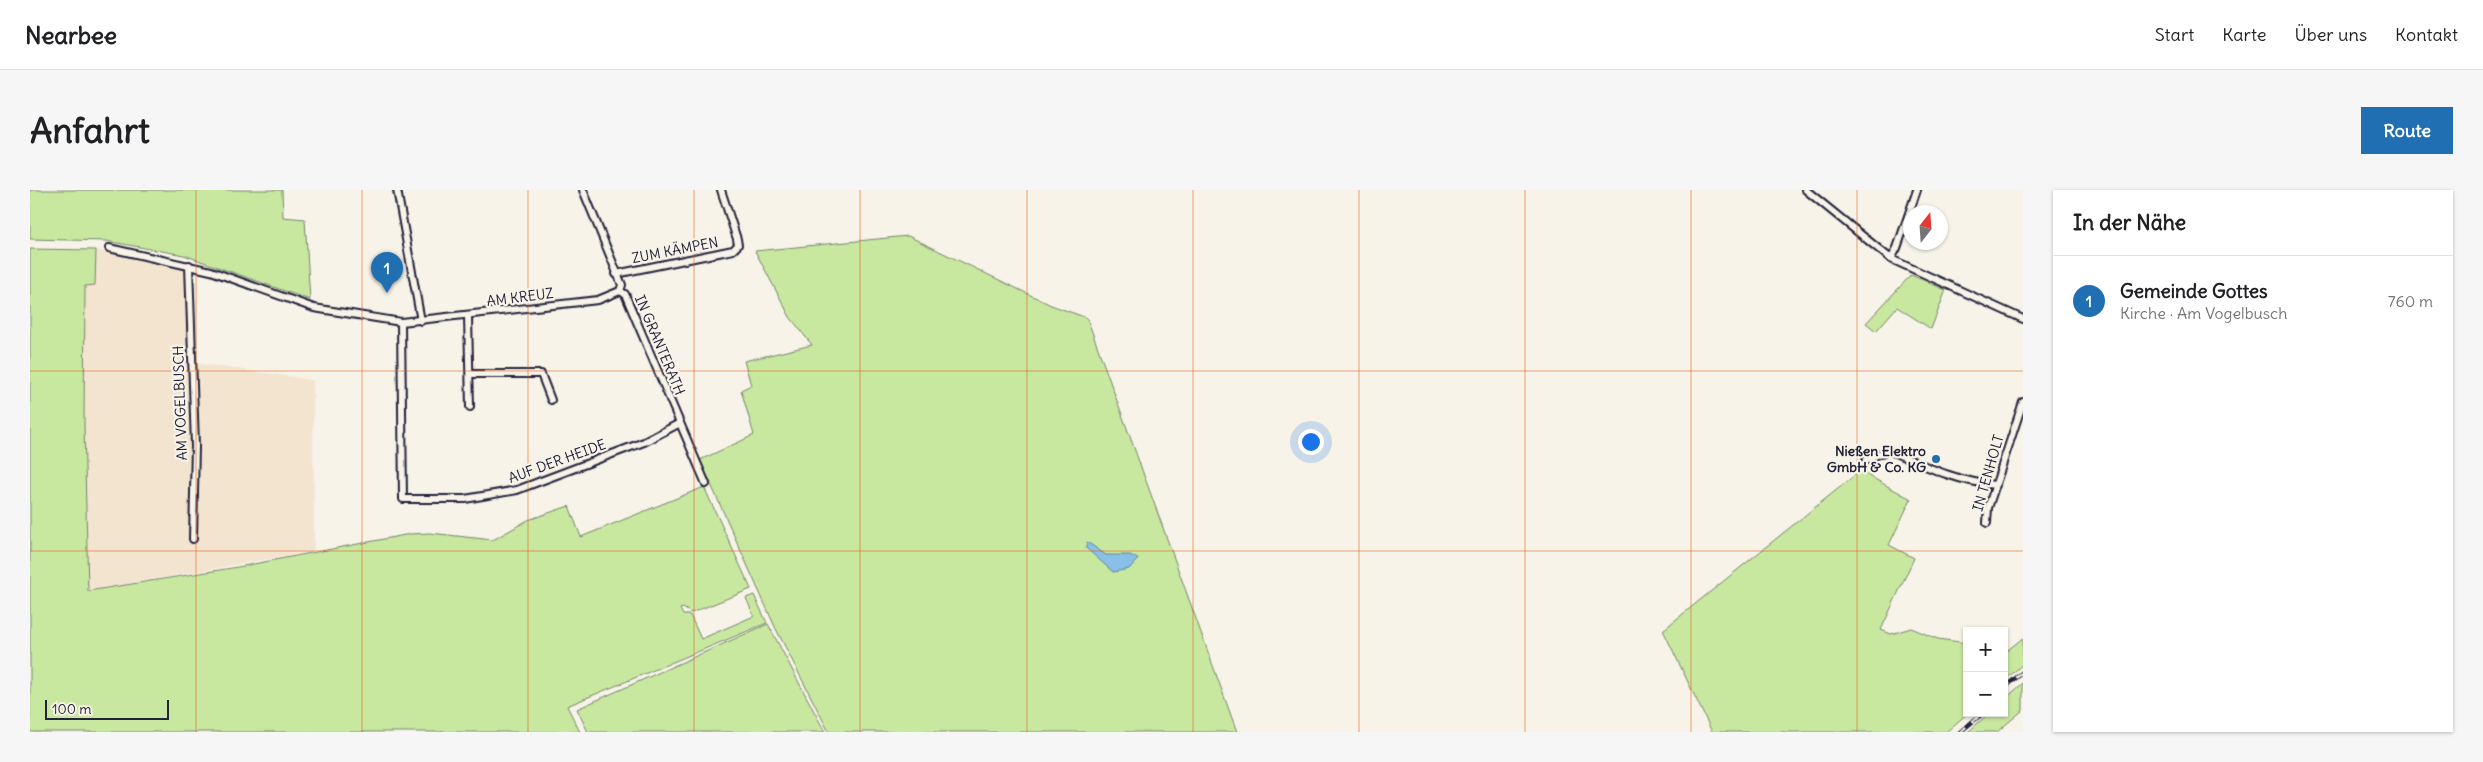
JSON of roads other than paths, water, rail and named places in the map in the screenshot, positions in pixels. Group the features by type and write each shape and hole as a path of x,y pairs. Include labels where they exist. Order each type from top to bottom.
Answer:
{"street":[{"path":"109,248 188,265 314,308 401,322 421,321 398,190"},
{"name":"IN GRANTERATH","path":"583,190 622,285 620,291 625,294 706,484"},
{"name":"ZUM KÄMPEN","path":"616,274 734,250 738,245 737,239 721,190"},
{"path":"1806,190 1891,259 2023,319"},
{"path":"1891,259 1897,248 1917,190"},
{"name":"AM VOGELBUSCH","path":"188,265 195,446 193,539"},
{"name":"AM KREUZ","path":"421,321 598,300 620,291"},
{"path":"468,316 471,374 470,407"},
{"name":"AUF DER HEIDE","path":"401,322 403,499 465,499 517,490 644,442 680,423"},
{"path":"471,374 541,374 552,400"},
{"name":"IN TENHOLT","path":"1987,523 1986,516 2023,402"},
{"path":"1866,460 1888,450 1934,470 1973,483 1996,485"}],"water":[{"path":"1087,542 1106,555 1130,555 1138,559 1129,569 1113,572 1086,548"}],"railway":[{"path":"2008,685 2023,672"},
{"path":"1960,732 1978,717"}],"place":[{"name":"Gemeinde Gottes","path":"387,293"},
{"name":"Nießen Elektro GmbH & Co. KG","path":"1936,459"}]}
